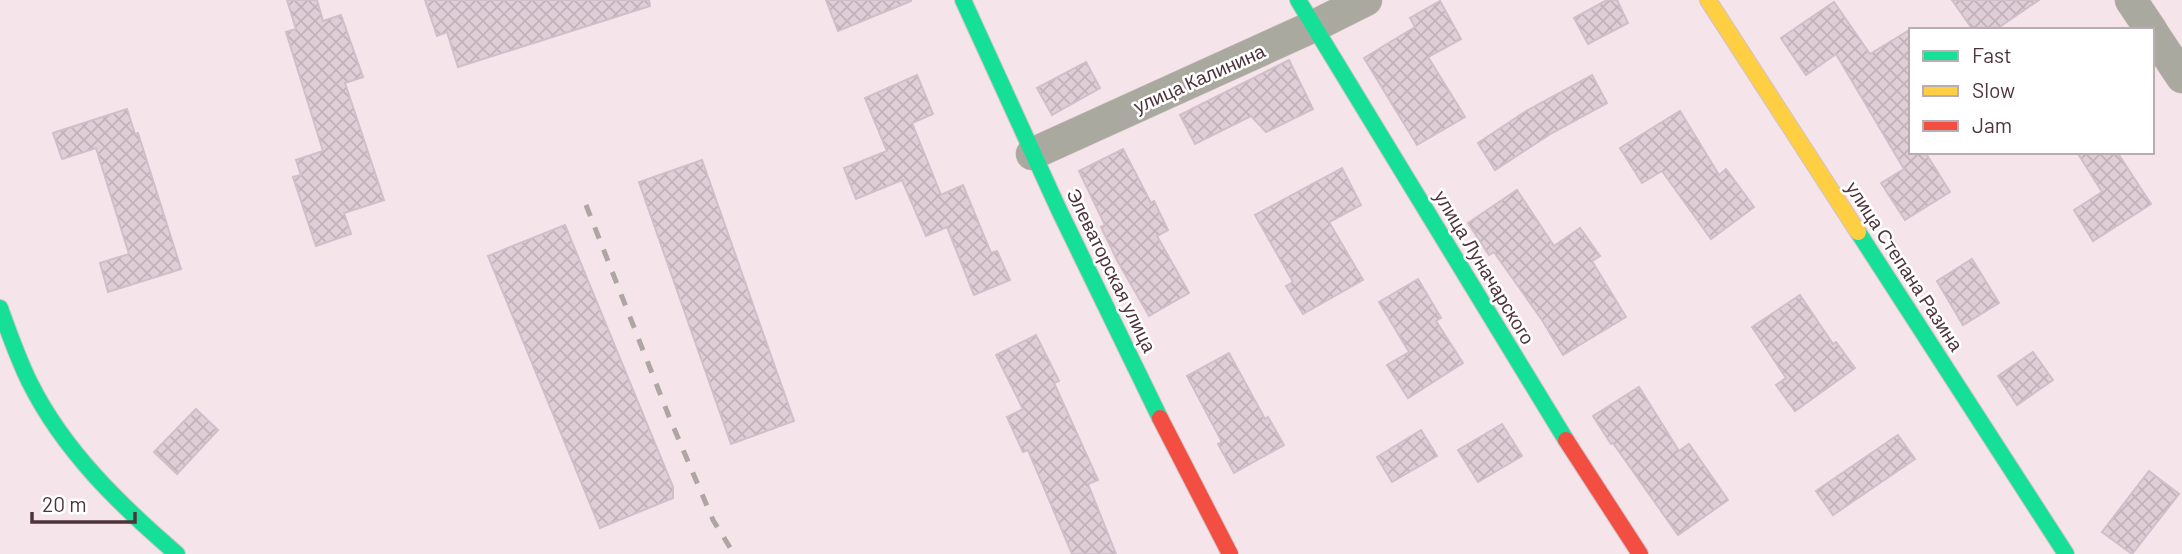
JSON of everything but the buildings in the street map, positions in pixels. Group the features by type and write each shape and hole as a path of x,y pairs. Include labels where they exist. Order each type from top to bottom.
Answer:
{"street":[{"name":"Элеваторская улица","path":"963,0 1032,154 1197,493 1230,554"},
{"name":"улица Калинина","path":"1032,154 1306,13 1366,0"},
{"name":"улица Степана Разина","path":"1708,0 2066,554"},
{"path":"2131,0 2150,28"},
{"name":"улица Луначарского","path":"1306,13 1566,441 1640,554"},
{"path":"2154,34 2182,76"},
{"path":"0,308 16,354 60,433 110,493 177,554"}],"railway":[{"path":"586,205 670,419 713,520 734,554"}],"traffic: fast":[{"path":"963,0 1059,210 1160,418"},
{"path":"1298,0 1566,440"},
{"path":"1858,232 2066,554"},
{"path":"0,308 26,374 59,432 114,496 177,554"}],"traffic: slow":[{"path":"1708,0 1858,232"}],"traffic: jam":[{"path":"1160,418 1230,554"},
{"path":"1566,440 1640,554"}]}
